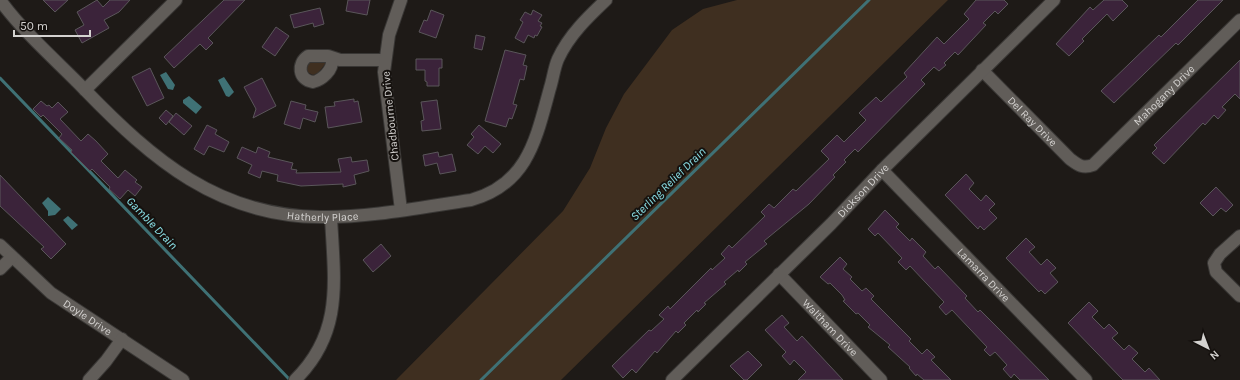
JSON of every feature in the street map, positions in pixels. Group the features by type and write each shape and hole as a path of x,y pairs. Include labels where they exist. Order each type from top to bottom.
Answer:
{"street":[{"name":"Hatherly Place","path":"0,0 119,126 171,169 213,193 243,205 285,214 331,217 401,210 471,200 496,190 516,174 524,164 535,141 558,60 570,40 586,19 606,0"},
{"path":"85,90 176,0"},
{"name":"Chadbourne Drive","path":"401,0 392,23 384,60 386,94 401,210"},
{"name":"Dickson Drive","path":"672,380 831,224 882,170 1054,0"},
{"name":"Mahogany Drive","path":"1086,168 1093,165 1240,20"},
{"path":"340,60 320,79 313,82 304,78 300,70 302,62 308,56 328,56 340,60 384,60"},
{"path":"328,56 332,62 330,69"},
{"name":"Del Ray Drive","path":"982,70 1070,159 1086,168"},
{"name":"Lamarra Drive","path":"882,170 1086,380"},
{"path":"295,380 317,354 328,329 333,307 334,278 331,217"},
{"path":"1240,236 1220,254 1214,263 1216,272 1240,296"},
{"name":"Doyle Drive","path":"0,245 51,293 183,380"},
{"path":"0,269 12,257"},
{"name":"Waltham Drive","path":"779,274 881,380"},
{"path":"89,380 106,361 122,339"}],"shaded area":[{"name":"Sterling Relief Drain","path":"737,0 948,0 561,380 396,380 563,211 590,168 606,128 624,94 672,30 703,9"},
{"path":"309,61 326,61 326,63 318,73 313,75 307,72 306,66"}],"water":[{"path":"166,72 175,85 173,90 168,89 160,75"},
{"path":"224,77 234,92 229,97 226,96 218,80"},
{"path":"189,96 202,107 196,114 183,103 183,100"},
{"path":"48,197 61,209 55,215 48,216 48,211 42,203"},
{"path":"68,216 78,225 72,230 63,220"}],"building":[{"path":"43,0 68,0 55,12"},
{"path":"97,0 103,7 110,0 130,0 119,12 104,20 109,28 82,43 75,30 84,25 77,12"},
{"path":"224,0 245,0 208,38 213,43 206,50 200,44 174,68 164,57"},
{"path":"348,0 370,0 367,15 346,11"},
{"path":"976,0 1004,0 1008,4 998,14 995,11 983,23 986,25 958,55 955,52 944,63 946,65 939,71 934,67 921,80 925,84 858,152 855,149 844,160 846,162 833,175 835,177 809,204 764,241 767,244 745,262 747,264 739,272 738,270 724,282 726,284 704,303 706,304 698,312 697,310 684,323 686,325 678,333 676,331 657,353 655,351 636,373 632,369 623,378 612,366 649,330 651,331 664,319 659,315 668,306 670,309 711,268 712,270 725,258 721,254 729,245 732,248 765,216 761,212 769,204 774,208 793,189 796,191 829,159 821,151 837,135 844,142 866,120 859,113 876,97 881,102 907,77 904,73 937,37 944,44 969,19 964,14"},
{"path":"1104,0 1122,0 1128,6 1113,21 1107,14 1082,39 1084,41 1069,56 1056,44 1090,7 1093,10"},
{"path":"1198,0 1223,0 1178,45 1176,43 1114,103 1101,91 1159,35 1161,37"},
{"path":"320,8 324,24 314,27 313,23 294,28 290,15"},
{"path":"431,10 444,15 436,38 419,32 424,20 427,21"},
{"path":"533,10 542,15 538,21 542,23 540,26 542,27 537,36 535,35 534,38 528,35 524,43 515,38 523,22 520,20 525,12 531,15"},
{"path":"276,27 289,36 275,56 262,47"},
{"path":"476,35 485,37 482,50 474,48"},
{"path":"505,50 526,55 523,65 527,66 524,80 520,79 513,104 517,105 512,119 509,118 506,127 485,121"},
{"path":"416,59 442,59 442,68 439,68 439,86 427,86 427,82 425,81 425,70 416,70"},
{"path":"1240,60 1240,99 1235,94 1222,107 1226,110 1218,119 1214,115 1205,125 1203,123 1164,164 1152,153 1157,148 1154,145"},
{"path":"150,68 164,98 147,106 132,77"},
{"path":"262,78 276,106 253,118 256,109 244,87"},
{"path":"354,99 354,102 358,101 362,122 328,128 325,107 335,106 334,102"},
{"path":"437,100 441,129 422,131 421,121 424,120 421,102"},
{"path":"41,101 52,108 58,102 68,112 60,119 81,141 88,134 96,141 108,154 101,161 118,178 125,170 137,180 135,182 142,187 135,196 128,190 120,199 109,189 110,187 92,169 90,171 71,152 72,150 59,138 62,134 43,115 41,117 33,109"},
{"path":"291,101 306,105 305,109 318,112 315,122 303,118 300,129 284,124"},
{"path":"166,110 173,116 166,125 159,118"},
{"path":"176,113 192,126 184,135 169,122"},
{"path":"207,125 217,130 215,134 229,142 224,152 209,146 204,155 194,149"},
{"path":"479,125 501,144 493,153 485,146 478,154 467,145 474,137 471,134"},
{"path":"242,147 256,153 258,147 270,152 268,157 293,163 291,169 297,170 296,173 341,172 338,159 351,157 352,162 367,160 369,171 354,175 356,184 343,187 343,184 301,186 277,181 278,175 262,171 260,178 248,173 252,165 237,158"},
{"path":"438,152 439,157 452,154 456,171 440,174 437,163 425,166 423,155"},
{"path":"966,174 974,183 969,189 981,201 986,195 995,204 989,210 997,218 984,230 980,226 978,229 945,195"},
{"path":"0,175 66,244 51,259 41,249 44,247 0,206"},
{"path":"1216,187 1233,205 1226,212 1221,208 1213,216 1200,203"},
{"path":"885,210 899,224 896,227 910,241 912,238 926,252 923,256 935,269 938,266 967,296 965,298 978,312 980,310 1049,380 1020,380 1014,374 1011,378 1003,369 1007,365 995,352 990,356 984,350 987,347 952,310 946,315 939,307 944,302 910,266 906,270 898,262 902,258 878,233 875,236 868,229"},
{"path":"1026,238 1035,247 1029,252 1041,265 1047,259 1056,268 1050,273 1058,282 1045,294 1041,290 1039,292 1006,258"},
{"path":"381,244 391,256 373,272 363,260"},
{"path":"840,257 847,264 843,269 852,277 850,279 862,291 866,288 874,296 871,299 911,339 909,341 922,354 927,349 935,357 931,360 951,380 924,380 917,374 916,376 909,368 910,367 888,347 890,345 868,327 870,325 843,301 845,300 842,295 830,283 828,284 820,277"},
{"path":"1089,302 1098,311 1092,317 1104,329 1109,324 1118,333 1112,338 1124,350 1129,345 1138,353 1132,359 1145,372 1149,368 1160,380 1123,380 1068,323"},
{"path":"782,315 789,323 784,327 797,341 802,336 843,380 798,380 806,372 794,360 790,365 782,356 786,352 765,330"},
{"path":"748,351 762,365 747,380 744,380 730,366"}],"waterway":[{"name":"Sterling Relief Drain","path":"481,380 869,0"},
{"name":"Gamble Drain","path":"0,78 290,380"}]}
